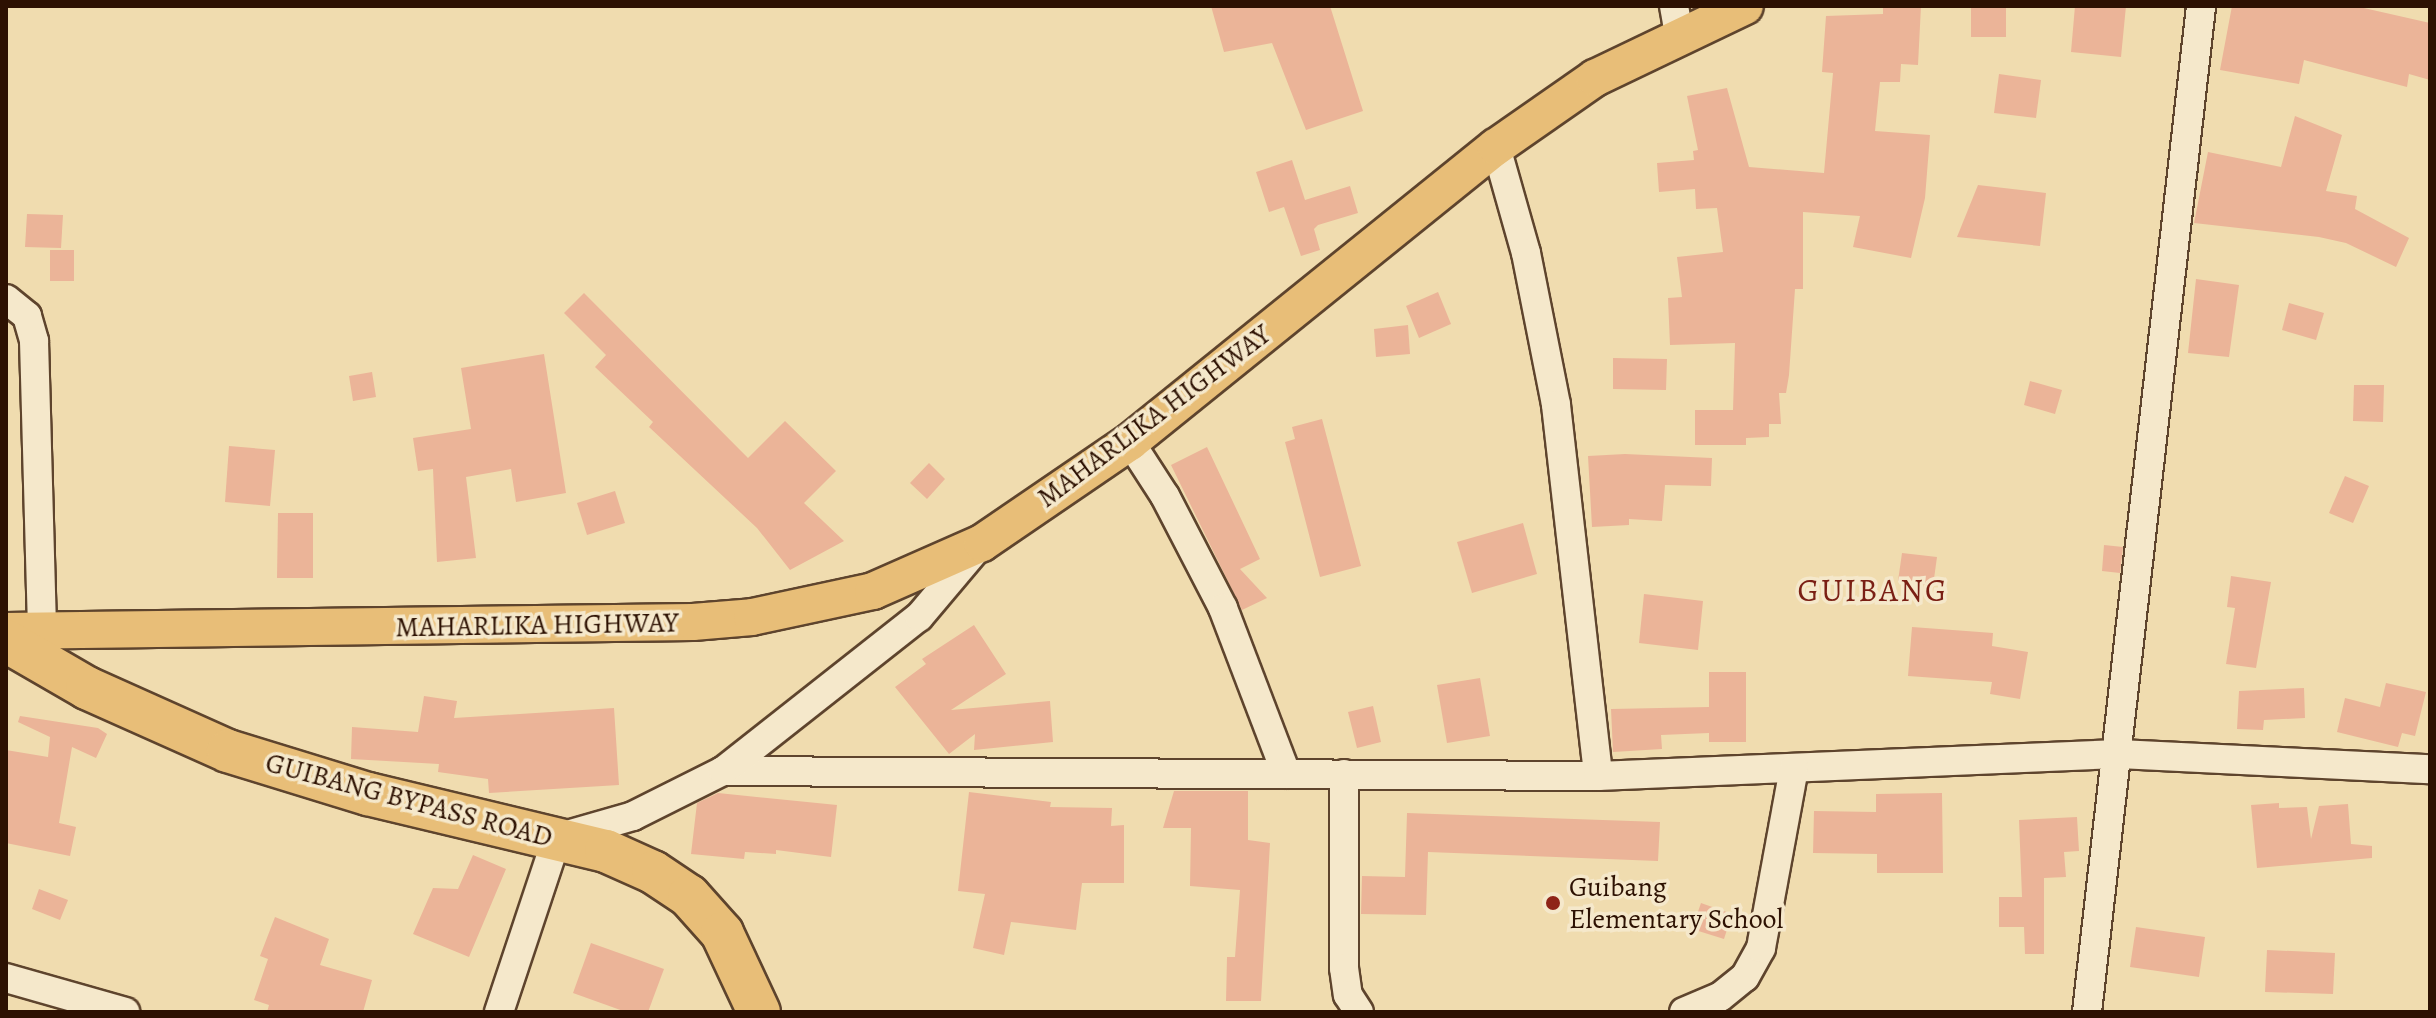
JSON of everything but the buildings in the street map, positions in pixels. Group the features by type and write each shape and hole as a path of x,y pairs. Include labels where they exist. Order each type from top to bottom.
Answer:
{"highway":[{"name":"GUIBANG BYPASS ROAD","path":"24,636 87,688 228,751 368,794 606,851 653,872 689,896 722,933 759,1012"}],"main road":[{"name":"MAHARLIKA HIGHWAY","path":"6,631 24,636 693,622 752,617 873,591 982,543 1130,442 1496,147 1677,20 1745,6"}],"street":[{"path":"2087,1012 2119,754 2201,6"},
{"path":"1496,147 1526,253 1556,405 1598,776"},
{"path":"6,299 27,316 34,341 24,636"},
{"path":"1130,442 1165,496 1223,608 1286,773"},
{"path":"499,1012 557,838 633,816 723,771 919,617 982,543"},
{"path":"723,771 1598,776 2119,754 2430,769"},
{"path":"1684,1012 1720,997 1745,977 1761,948 1794,769"},
{"path":"1344,774 1344,968 1348,995 1359,1012"},
{"path":"6,978 125,1012"}],"place":[{"name":"Guibang Elementary School","path":"1553,903"}],"district":[{"name":"GUIBANG","path":"1873,590"}]}
